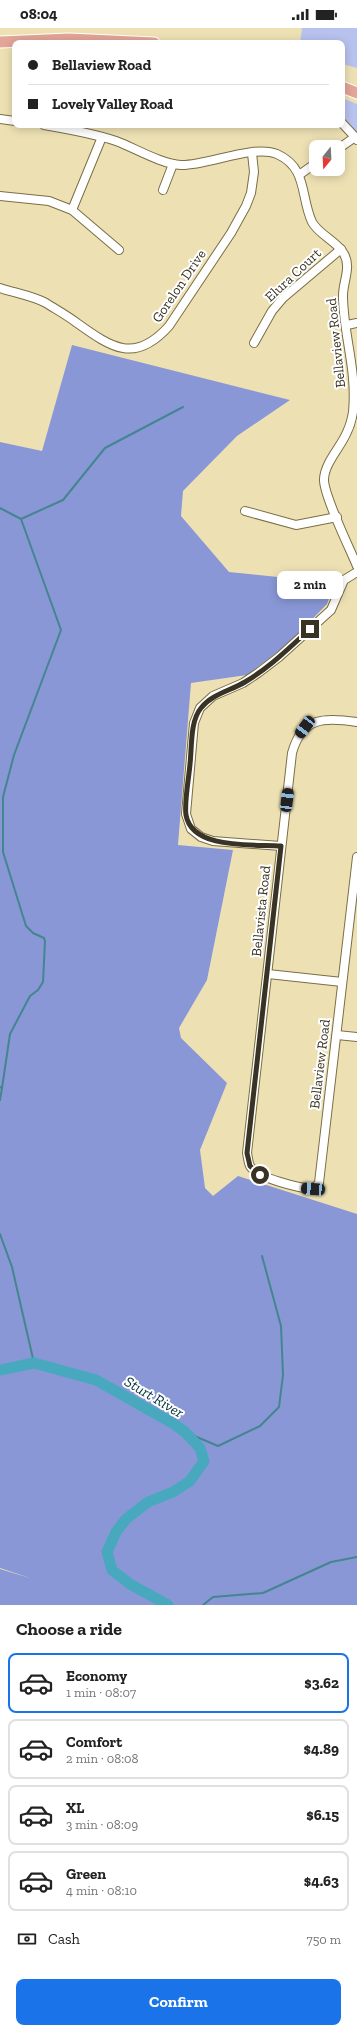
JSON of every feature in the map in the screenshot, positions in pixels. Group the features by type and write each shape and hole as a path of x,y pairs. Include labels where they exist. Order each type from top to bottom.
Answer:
{"main road":[{"path":"46,40 90,40"},
{"path":"0,42 12,41"},
{"path":"345,83 357,86"},
{"path":"345,88 357,93"}],"street":[{"path":"0,119 12,121"},
{"path":"345,126 356,139 345,145"},
{"path":"58,128 102,137 173,164 198,163 228,156 252,153 275,153 291,162 299,175 312,222 341,249"},
{"path":"72,210 102,137"},
{"name":"Gorelon Drive","path":"0,288 44,302 94,336 115,347 125,350 146,346 157,339 169,326 231,232 246,206 251,193 254,172 252,153"},
{"path":"163,190 173,164"},
{"path":"299,175 309,168"},
{"path":"0,196 49,201 72,210 120,250"},
{"name":"Bellaview Road","path":"341,249 345,255 347,271 343,296 354,363 355,397 353,413 347,432 326,471 324,486 357,566"},
{"name":"Elura Court","path":"254,343 272,311 283,298 341,249"},
{"path":"347,325 357,323"},
{"path":"245,511 296,525 337,517"},
{"path":"281,846 213,841 201,837 191,829 186,814 194,723 200,708 213,696 243,683 258,673 279,657 331,610 344,580 357,572"},
{"name":"Bellavista Road","path":"247,1153 292,753 296,740 305,727 320,721 336,719 357,722"},
{"name":"Bellaview Road","path":"247,1153 250,1166 260,1175 304,1189 313,1189 320,1183 357,858"},
{"path":"268,974 342,982"},
{"path":"337,1035 357,1037"}],"shaded area":[{"path":"302,28 357,28 357,68 345,65 345,40 300,40"},
{"path":"345,99 357,104 357,136 345,123"},
{"path":"72,345 290,400 237,436 183,491 181,516 229,572 335,583 327,604 288,644 247,675 191,683 178,845 233,850 207,980 179,1028 181,1038 227,1083 200,1150 205,1188 213,1196 238,1176 357,1214 357,1605 0,1605 0,1569 33,1579 0,1568 0,442 42,451"}],"waterway":[{"path":"21,519 63,500 105,448 183,407"},
{"path":"0,508 21,519 61,630 14,755 3,797 3,852 26,926 33,933 44,938 45,941 43,982 38,990 30,996 10,1034 2,1088"},
{"path":"0,1087 2,1088 0,1100"},
{"path":"0,1234 12,1267 34,1363"},
{"path":"185,1432 218,1446 260,1426 279,1407 283,1375 281,1326 262,1256"},
{"name":"Sturt River","path":"0,1370 34,1363 96,1380 174,1424 185,1432 200,1448 204,1461 190,1481 173,1492 148,1502 126,1519 116,1532 107,1552 112,1570 130,1584 168,1605"},
{"path":"203,1605 213,1597 263,1593 331,1562 357,1557"}],"route":[{"path":"260,1175 250,1166 247,1153 281,846 213,841 201,837 191,829 186,814 194,723 200,708 213,696 243,683 258,673 279,657 310,629"}]}
